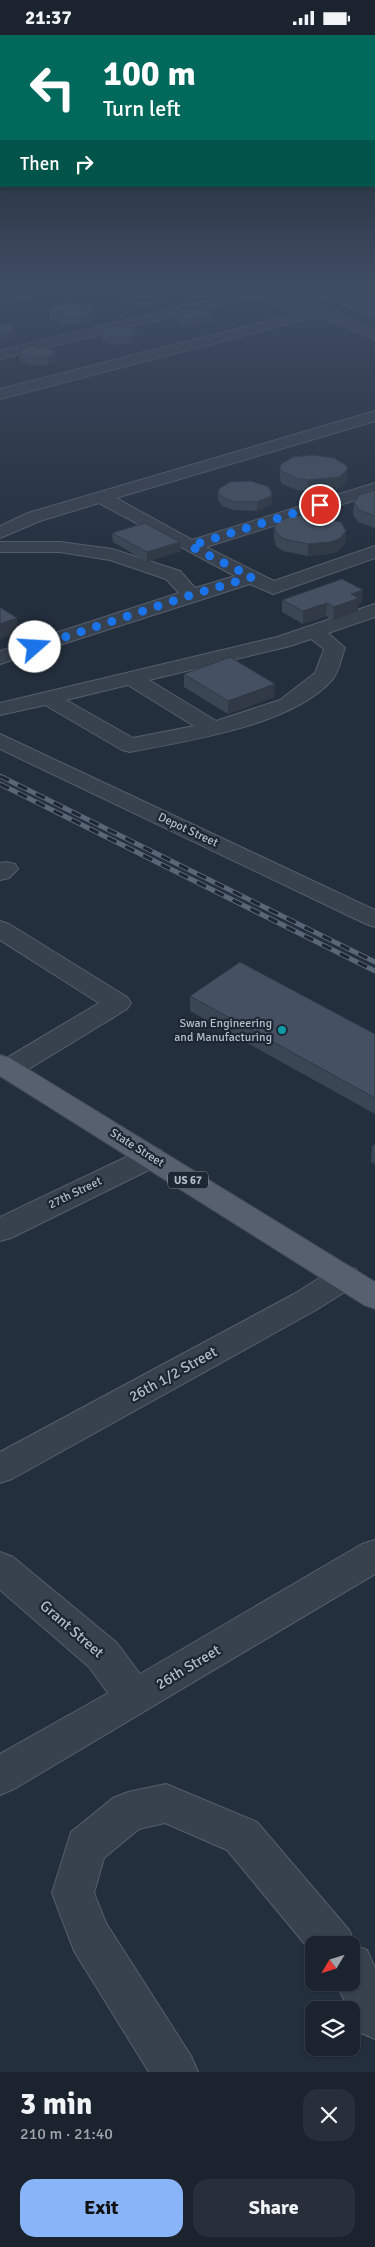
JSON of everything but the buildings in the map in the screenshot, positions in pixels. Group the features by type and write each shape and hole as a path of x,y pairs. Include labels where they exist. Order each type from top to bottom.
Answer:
{"main road":[{"name":"State Street","path":"5,1066 375,1297"}],"street":[{"path":"0,395 61,379"},
{"path":"0,533 34,517 375,417"},
{"path":"190,546 375,488"},
{"path":"101,497 190,546 273,588 375,552"},
{"path":"0,547 60,547 112,555 173,575 191,595"},
{"path":"0,658 191,595 252,577"},
{"path":"0,709 283,643 375,609"},
{"path":"48,698 130,745 214,729 287,704 324,676 334,648 314,631"},
{"path":"131,678 214,729"},
{"name":"Depot Street","path":"0,741 375,919"},
{"path":"0,929 118,1003 5,1066"},
{"name":"27th Street","path":"0,1230 151,1157"},
{"name":"26th 1/2 Street","path":"0,1469 305,1302 345,1277"},
{"name":"26th Street","path":"0,1776 375,1555"},
{"name":"Grant Street","path":"0,1568 103,1655 135,1698"},
{"path":"175,2072 89,1936 73,1893 86,1846 128,1812 166,1803 242,1836 326,1936"},
{"path":"360,1985 375,2016"}],"railway":[{"path":"0,776 375,962"},
{"path":"0,784 375,971"}],"place":[{"name":"Swan Engineering and Manufacturing","path":"282,1030"}],"route":[{"path":"35,647 191,595 252,577 190,546 320,505"}]}
